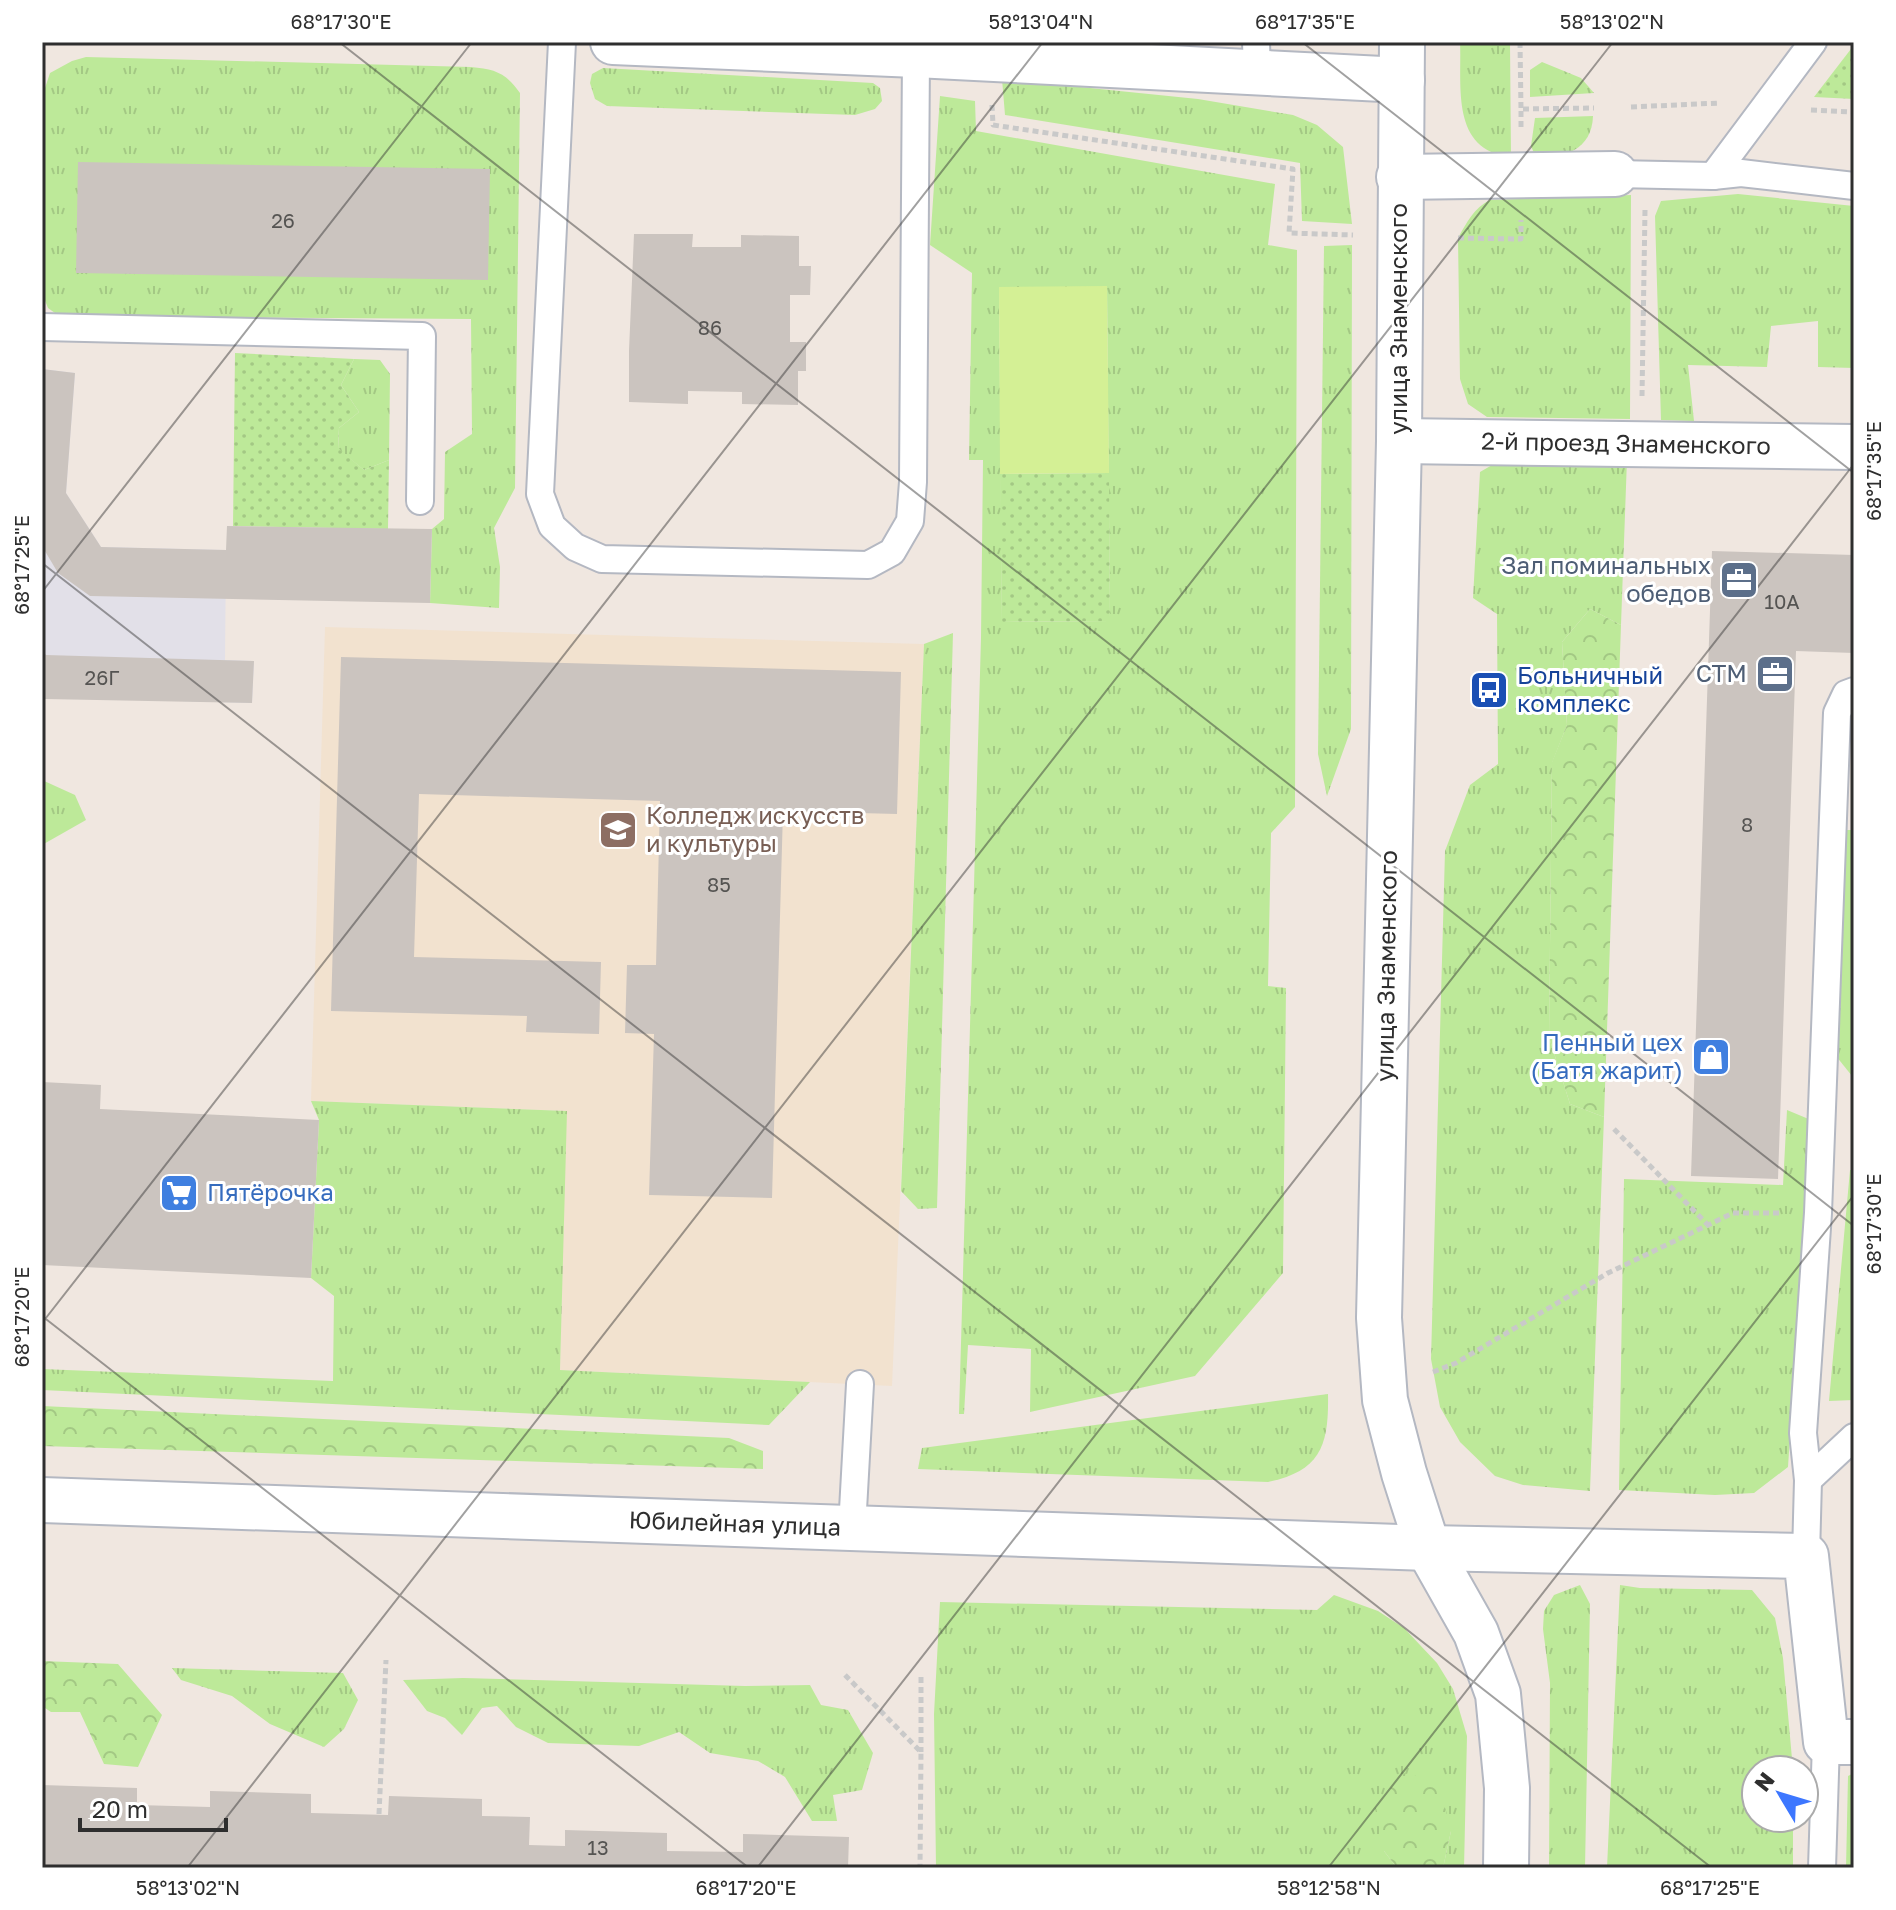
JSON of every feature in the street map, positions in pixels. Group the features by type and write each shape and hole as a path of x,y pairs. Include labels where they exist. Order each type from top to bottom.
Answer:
{"main road":[{"path":"613,42 989,58 1061,52 1402,61"},
{"name":"улица Знаменского","path":"1402,61 1399,441 1379,1318 1385,1400 1404,1473 1428,1548 1476,1633 1498,1694 1507,1788 1506,1868"},
{"path":"1399,177 1615,174"},
{"name":"2-й проезд Знаменского","path":"1399,441 1854,447"},
{"name":"Юбилейная улица","path":"42,1500 1428,1548 1806,1556"},
{"path":"1806,1556 1840,1742"}],"lane":[{"path":"562,42 540,494 552,526 575,547 602,559 868,565 892,552 910,521 913,482 916,55"},
{"path":"1713,176 1813,42"},
{"path":"1615,174 1713,176 1741,173 1854,186"},
{"path":"42,327 422,336 420,501"},
{"path":"1806,1556 1808,1480 1803,1433 1818,1213 1837,713 1846,694 1854,691"},
{"path":"852,1528 860,1384"},
{"path":"1808,1480 1854,1437"},
{"path":"1822,1868 1840,1742"}],"path":[{"path":"1520,42 1521,141"},
{"path":"989,58 993,125 1293,169 1289,233 1353,235"},
{"path":"1631,107 1725,103"},
{"path":"1521,109 1594,108"},
{"path":"1809,110 1854,112"},
{"path":"1642,398 1645,209"},
{"path":"1458,238 1521,239 1521,212"},
{"path":"1614,1129 1708,1225"},
{"path":"1433,1372 1456,1363 1608,1273 1733,1213 1818,1213"},
{"path":"379,1814 386,1660"},
{"path":"845,1675 921,1752"},
{"path":"920,1868 921,1677"}],"shaded area":[{"path":"42,369 75,373 66,493 101,547 226,550 225,660 254,661 252,703 42,697"},
{"name":"Колледж искусств и культуры","path":"325,627 924,644 892,1386 560,1370 566,1111 311,1101"}],"green space":[{"path":"1460,42 1510,42 1511,157 1491,152 1478,142 1469,129 1461,96"},
{"path":"1854,45 1854,99 1814,97"},
{"path":"86,57 471,67 499,73 520,93 515,488 494,528 500,567 499,608 430,603 432,529 444,519 445,452 472,434 471,319 59,316 48,308 42,293 44,91 50,73"},
{"path":"1542,62 1581,78 1594,93 1530,97 1530,70"},
{"path":"603,68 873,83 880,88 882,101 875,109 855,115 607,106 595,99 590,83 592,74"},
{"path":"1002,79 1198,99 1293,115 1317,125 1343,147 1352,224 1302,221 1300,163 1005,115"},
{"path":"940,96 975,101 976,131 1275,184 1268,245 1297,250 1295,807 1271,833 1268,986 1286,988 1283,1273 1195,1376 1030,1412 1031,1349 968,1345 964,1414 959,1414 981,638 983,460 969,460 972,273 930,245","holes":["999,287 1107,287 1110,621 1002,622"]},
{"path":"1593,116 1588,137 1575,150 1536,158 1531,146 1535,118"},
{"path":"1738,194 1854,206 1854,368 1818,367 1818,321 1771,326 1767,367 1688,365 1694,421 1661,420 1655,216 1661,201"},
{"path":"1631,195 1630,419 1487,417 1468,404 1460,379 1458,238 1471,216 1490,200"},
{"path":"1352,245 1351,729 1327,796 1318,754 1324,246"},
{"path":"1107,286 1109,473 1000,474 999,287"},
{"path":"235,353 354,359 341,385 359,412 339,428 338,448 364,470 389,460 388,529 233,526"},
{"path":"354,359 380,360 390,374 389,460 364,470 338,449 339,428 359,412 341,385"},
{"path":"1627,459 1621,625 1590,609 1562,642 1567,725 1552,763 1549,1037 1570,1104 1604,1117 1590,1491 1523,1485 1495,1476 1460,1442 1440,1407 1431,1359 1445,851 1470,785 1498,764 1497,614 1473,598 1480,472 1499,461"},
{"path":"1109,473 1110,621 1002,622 1000,474"},
{"path":"1590,609 1621,625 1604,1117 1570,1104 1549,1037 1552,762 1567,725 1562,642"},
{"path":"953,633 937,1208 918,1209 901,1191 924,644"},
{"path":"42,780 75,795 86,820 42,845"},
{"path":"1846,830 1854,830 1852,1076 1836,1056"},
{"path":"311,1101 567,1111 560,1370 810,1382 769,1425 42,1390 42,1369 333,1381 334,1296 311,1278 319,1120"},
{"path":"1787,1110 1811,1120 1788,1467 1754,1493 1715,1495 1619,1490 1624,1179 1783,1185"},
{"path":"1850,1170 1854,1170 1854,1400 1829,1401"},
{"path":"1328,1394 1326,1428 1318,1453 1300,1471 1268,1482 918,1469 922,1448"},
{"path":"42,1406 729,1438 763,1451 763,1469 42,1446"},
{"path":"1580,1585 1590,1604 1585,1868 1549,1868 1550,1683 1543,1629 1544,1611 1554,1595"},
{"path":"1620,1585 1752,1590 1775,1618 1783,1658 1792,1754 1740,1754 1740,1834 1793,1834 1793,1868 1607,1868"},
{"path":"1334,1595 1378,1611 1404,1628 1437,1663 1453,1689 1467,1736 1464,1868 1443,1868 1451,1831 1384,1851 1397,1868 936,1868 934,1714 940,1602 1317,1610"},
{"path":"42,1661 118,1664 162,1715 138,1767 104,1764 80,1712 51,1712 42,1706"},
{"path":"172,1668 343,1673 358,1700 344,1729 324,1747 270,1724 232,1696 181,1680"},
{"path":"463,1678 810,1685 821,1705 848,1710 873,1753 862,1790 833,1795 837,1821 812,1821 785,1777 758,1761 710,1753 679,1732 639,1746 548,1743 516,1727 497,1706 482,1708 462,1735 445,1718 427,1711 403,1680"},
{"path":"1403,1773 1438,1781 1451,1831 1443,1868 1397,1868 1384,1851 1375,1808"},
{"path":"1854,1773 1854,1868 1846,1868 1848,1776"}],"building":[{"path":"78,162 490,169 488,280 76,273"},
{"path":"634,234 693,234 692,247 741,247 741,235 799,236 799,266 811,266 810,295 790,295 790,342 806,342 806,371 798,371 798,405 742,404 742,392 688,391 688,404 629,402"},
{"path":"42,369 75,373 66,493 101,547 226,550 227,526 432,529 430,603 90,596 58,573 42,546"},
{"path":"1712,551 1854,555 1854,653 1796,651 1778,1179 1691,1176"},
{"path":"42,651 46,655 254,661 252,703 45,699 42,697"},
{"path":"341,657 901,672 897,814 783,811 772,1198 649,1195 654,1034 625,1033 627,965 656,965 660,801 419,794 414,957 601,962 599,1034 526,1032 527,1016 331,1011"},
{"name":"Пятёрочка","path":"42,1082 101,1085 100,1109 319,1120 311,1278 42,1265"},
{"path":"42,1785 137,1788 137,1805 210,1807 210,1791 311,1794 311,1813 388,1815 389,1796 482,1799 482,1816 530,1817 529,1845 565,1846 565,1830 667,1833 667,1851 743,1852 743,1834 849,1837 848,1868 42,1868"}],"place":[{"name":"Зал поминальных обедов","path":"1739,580"},
{"name":"СТМ","path":"1775,674"},
{"name":"Больничный комплекс","path":"1489,690"},
{"name":"Колледж искусств и культуры","path":"618,830"},
{"name":"Пенный цех (Батя жарит)","path":"1711,1057"},
{"name":"Пятёрочка","path":"179,1193"}]}
